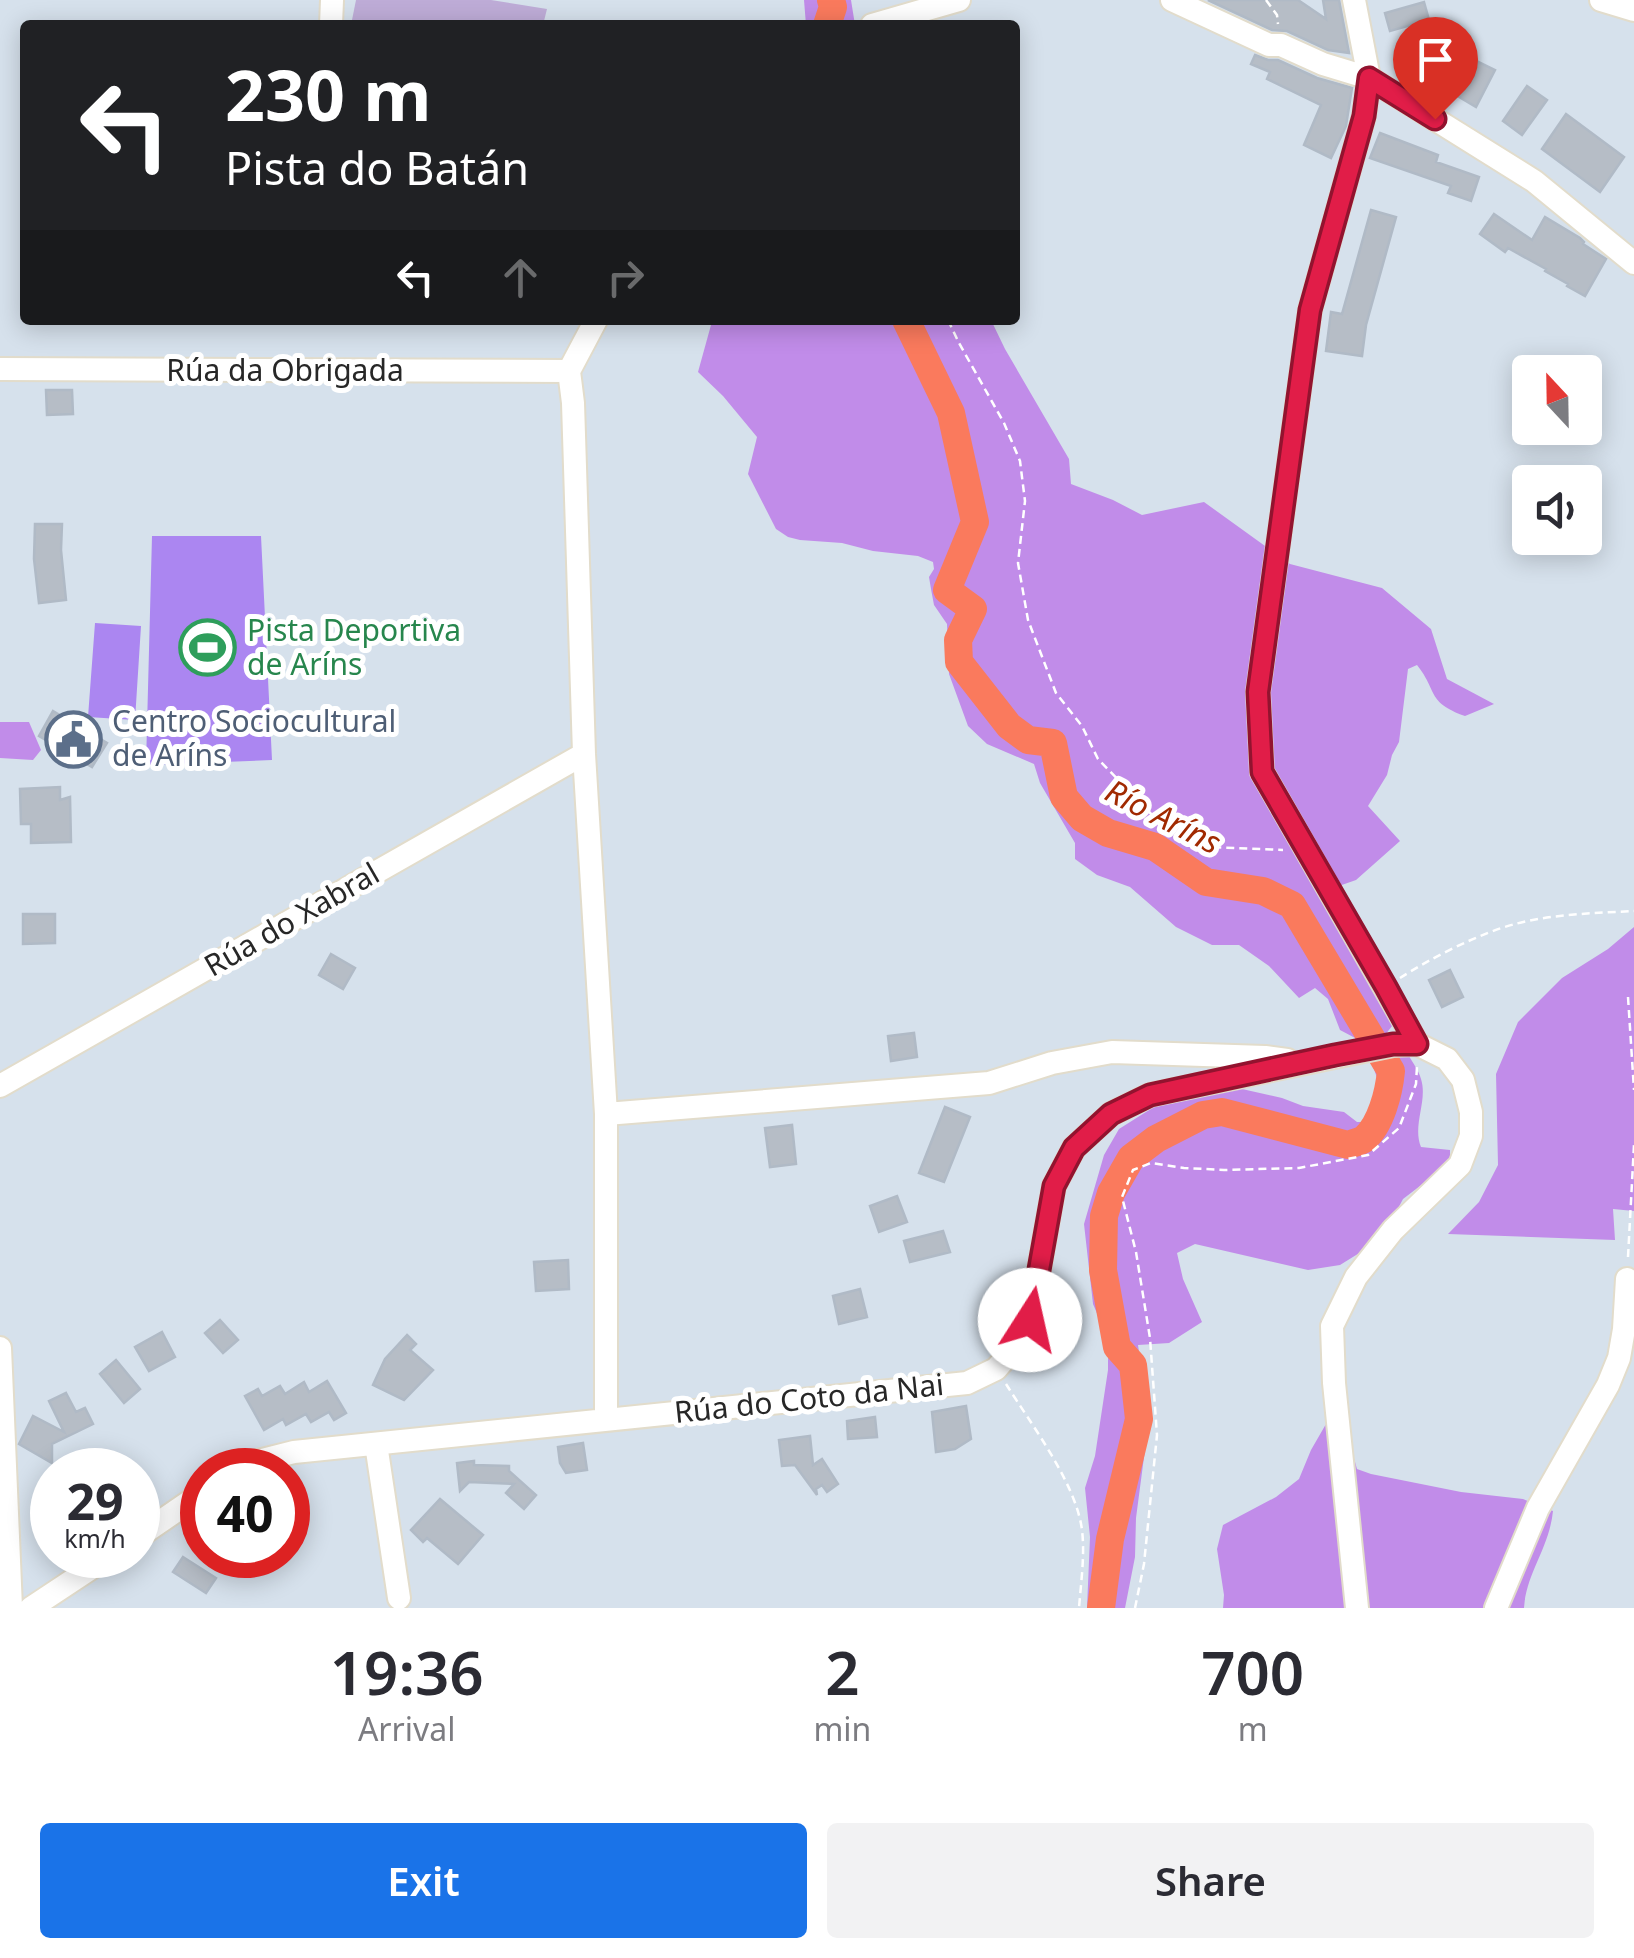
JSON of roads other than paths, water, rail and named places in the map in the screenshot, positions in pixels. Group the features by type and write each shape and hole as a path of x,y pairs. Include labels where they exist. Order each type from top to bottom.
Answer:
{"street":[{"path":"889,20 959,0"},
{"path":"1172,0 1269,45 1281,45 1322,64 1369,78 1534,181 1634,262"},
{"path":"1354,0 1369,78 1364,116 1310,310 1258,692 1262,772 1386,987 1405,1044"},
{"path":"1601,0 1634,10"},
{"path":"593,325 569,372 584,754 606,1114 606,1419"},
{"name":"Rúa da Obrigada","path":"0,369 569,372"},
{"name":"Rúa do Xabral","path":"0,1086 584,754"},
{"path":"606,1114 989,1084 1052,1063 1112,1052 1306,1062 1405,1044 1447,1059 1463,1080 1471,1112 1470,1136 1460,1166 1392,1230 1356,1277 1332,1326 1334,1383 1357,1608"},
{"name":"Rúa do Coto da Nai","path":"310,1450 968,1383 996,1369 1016,1346 1030,1320 1054,1186 1074,1148 1111,1114 1150,1095 1306,1062"},
{"path":"1496,1608 1538,1508 1620,1358 1627,1279"},
{"path":"0,1348 11,1608"},
{"path":"376,1444 399,1598"},
{"path":"32,1608 76,1578"}],"waterway":[{"name":"Río Aríns","path":"829,20 831,0"},
{"name":"Río Aríns","path":"908,325 951,413 975,522 947,590 973,609 958,640 959,662 1009,726 1028,740 1053,743 1064,797 1082,818 1108,833 1155,847 1206,882 1263,891 1292,905 1391,1071 1379,1117 1361,1141 1348,1145 1222,1112 1203,1115 1156,1139 1131,1158 1111,1193 1104,1216 1103,1270 1117,1347 1133,1365 1139,1419 1110,1539 1101,1608"}],"place":[{"name":"Pista Deportiva de Aríns","path":"208,648"},
{"name":"Centro Sociocultural de Aríns","path":"73,739"}]}
